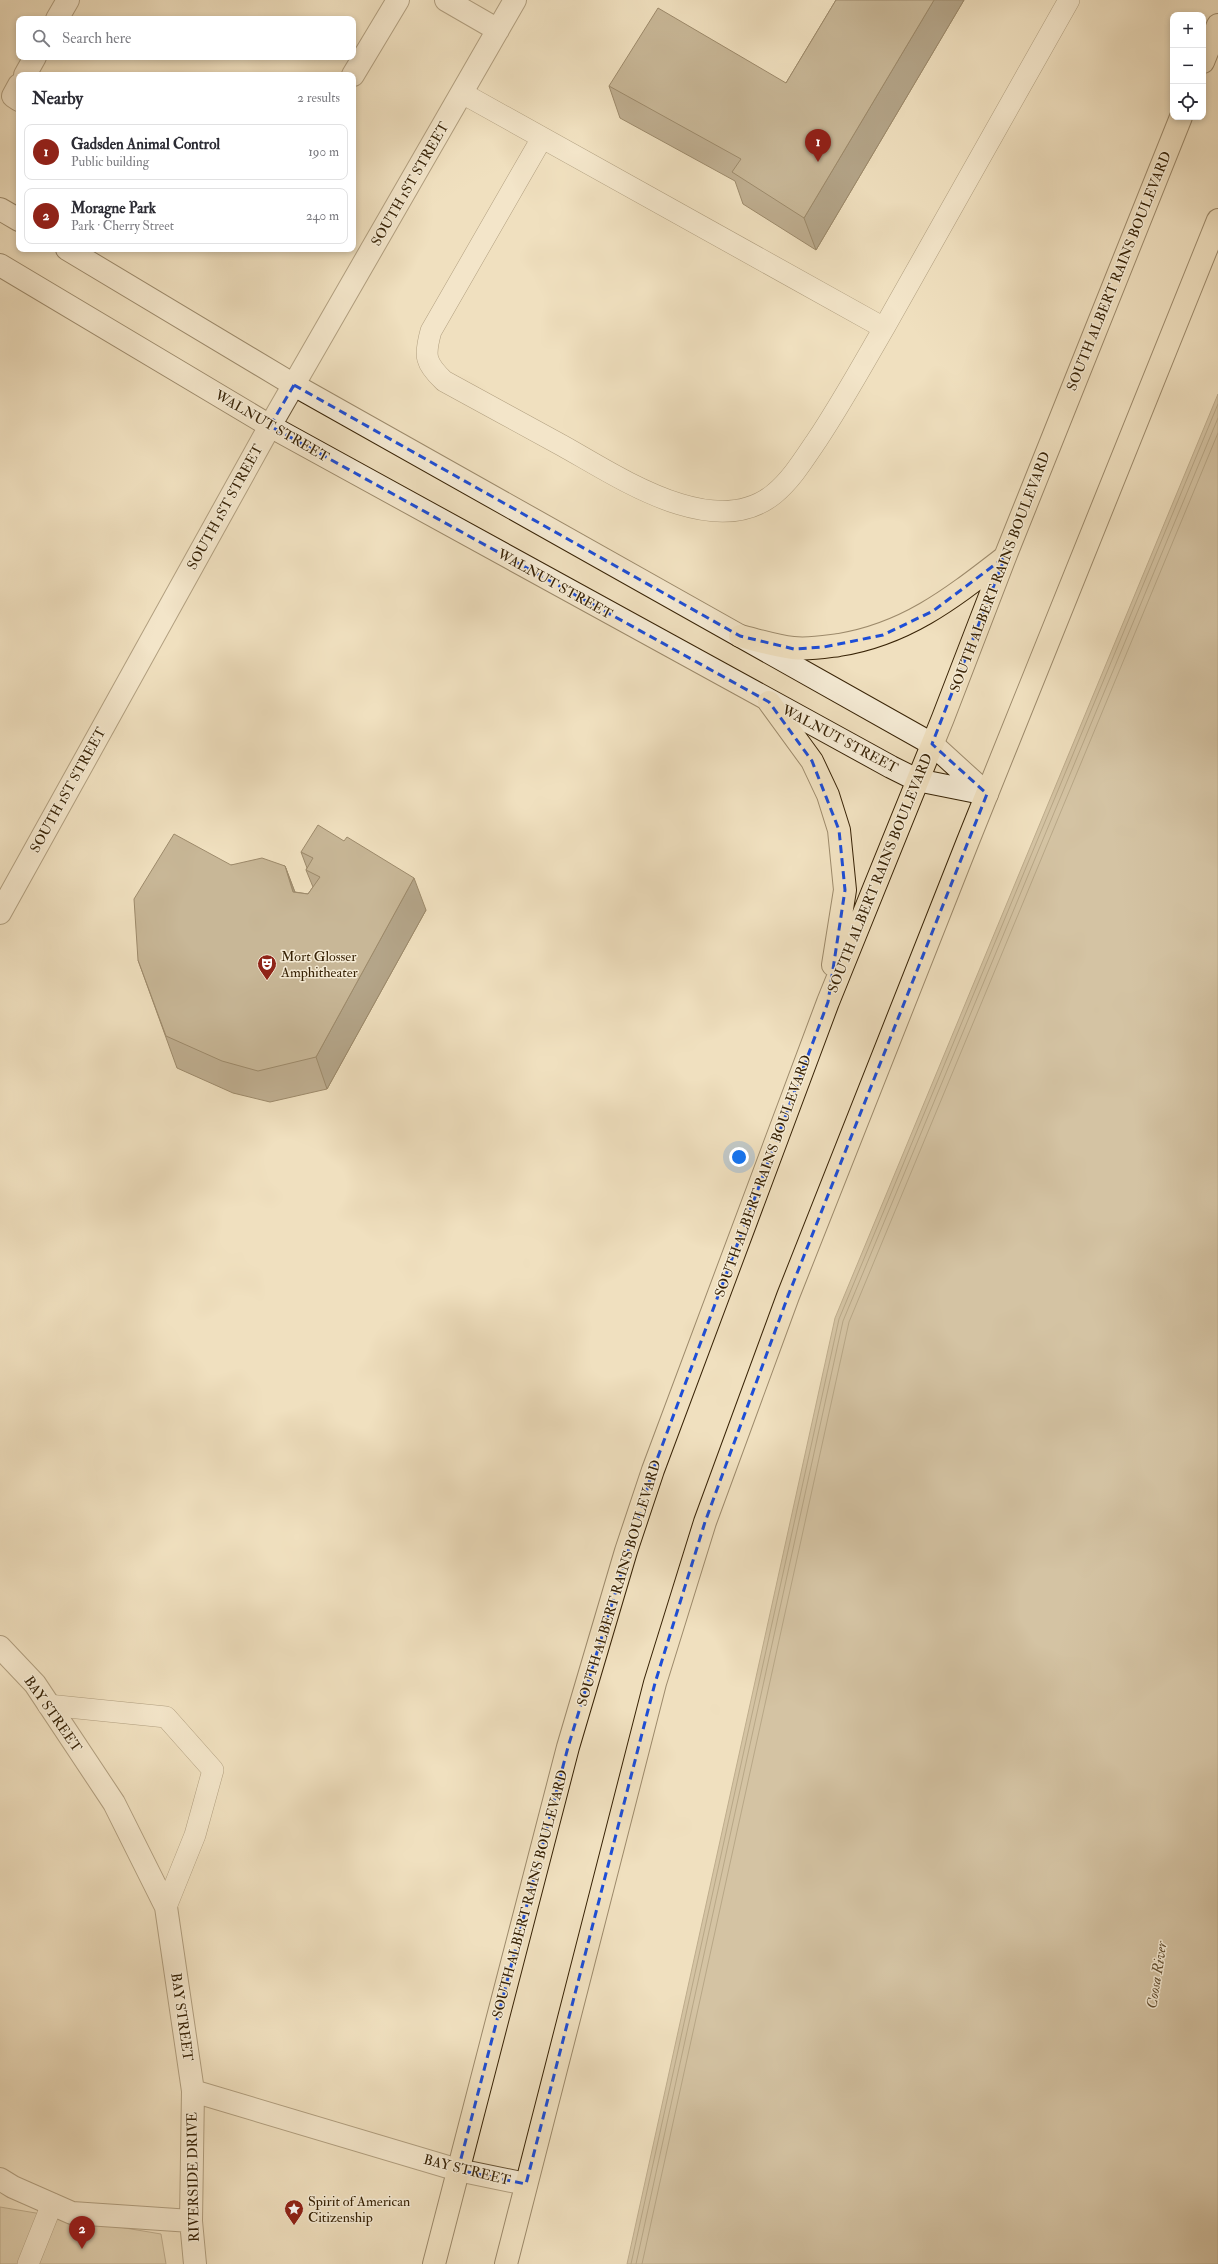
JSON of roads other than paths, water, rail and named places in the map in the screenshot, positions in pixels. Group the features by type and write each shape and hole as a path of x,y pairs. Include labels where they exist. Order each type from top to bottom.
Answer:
{"main road":[{"path":"1206,55 1218,25"},
{"name":"SOUTH ALBERT RAINS BOULEVARD","path":"434,2264 568,1747 626,1551 653,1470 828,1002 1180,120"},
{"path":"506,2264 655,1683 706,1522 788,1296 987,794 1218,220"},
{"path":"740,636 794,649 839,645 883,635 933,611 1005,557"},
{"path":"769,702 812,762 828,795 839,830 845,890 828,1002"}],"street":[{"path":"59,16 68,0"},
{"path":"355,72 398,0"},
{"path":"446,0 498,30"},
{"name":"SOUTH 1ST STREET","path":"0,913 270,426 515,0"},
{"path":"27,72 33,60"},
{"path":"0,209 16,218"},
{"path":"72,252 294,385 932,744 987,794"},
{"name":"WALNUT STREET","path":"0,265 270,426 769,702 917,780 987,794"},
{"name":"BAY STREET","path":"0,1647 35,1684 114,1803 166,1907 193,2091 458,2170 526,2184"},
{"name":"RIVERSIDE DRIVE","path":"193,2091 191,2221 195,2264"},
{"path":"0,2179 13,2187 72,2214 191,2221"}],"lane":[{"path":"542,138 431,331 426,346 426,357 431,369 444,381 653,496 714,511 740,510 758,504 774,494 797,470 828,423 884,328 1069,0"},
{"path":"462,93 884,328"},
{"path":"48,1705 166,1717 213,1770 195,1835 166,1907"},
{"path":"28,2264 52,2204"}],"water":[{"name":"Coosa River","path":"1218,394 1218,2264 627,2264 835,1318"}],"place":[{"name":"Gadsden Animal Control","path":"818,162"},
{"name":"Mort Glosser Amphitheater","path":"267,981"},
{"name":"Spirit of American Citizenship","path":"294,2226"},
{"name":"Moragne Park","path":"82,2249"}]}
